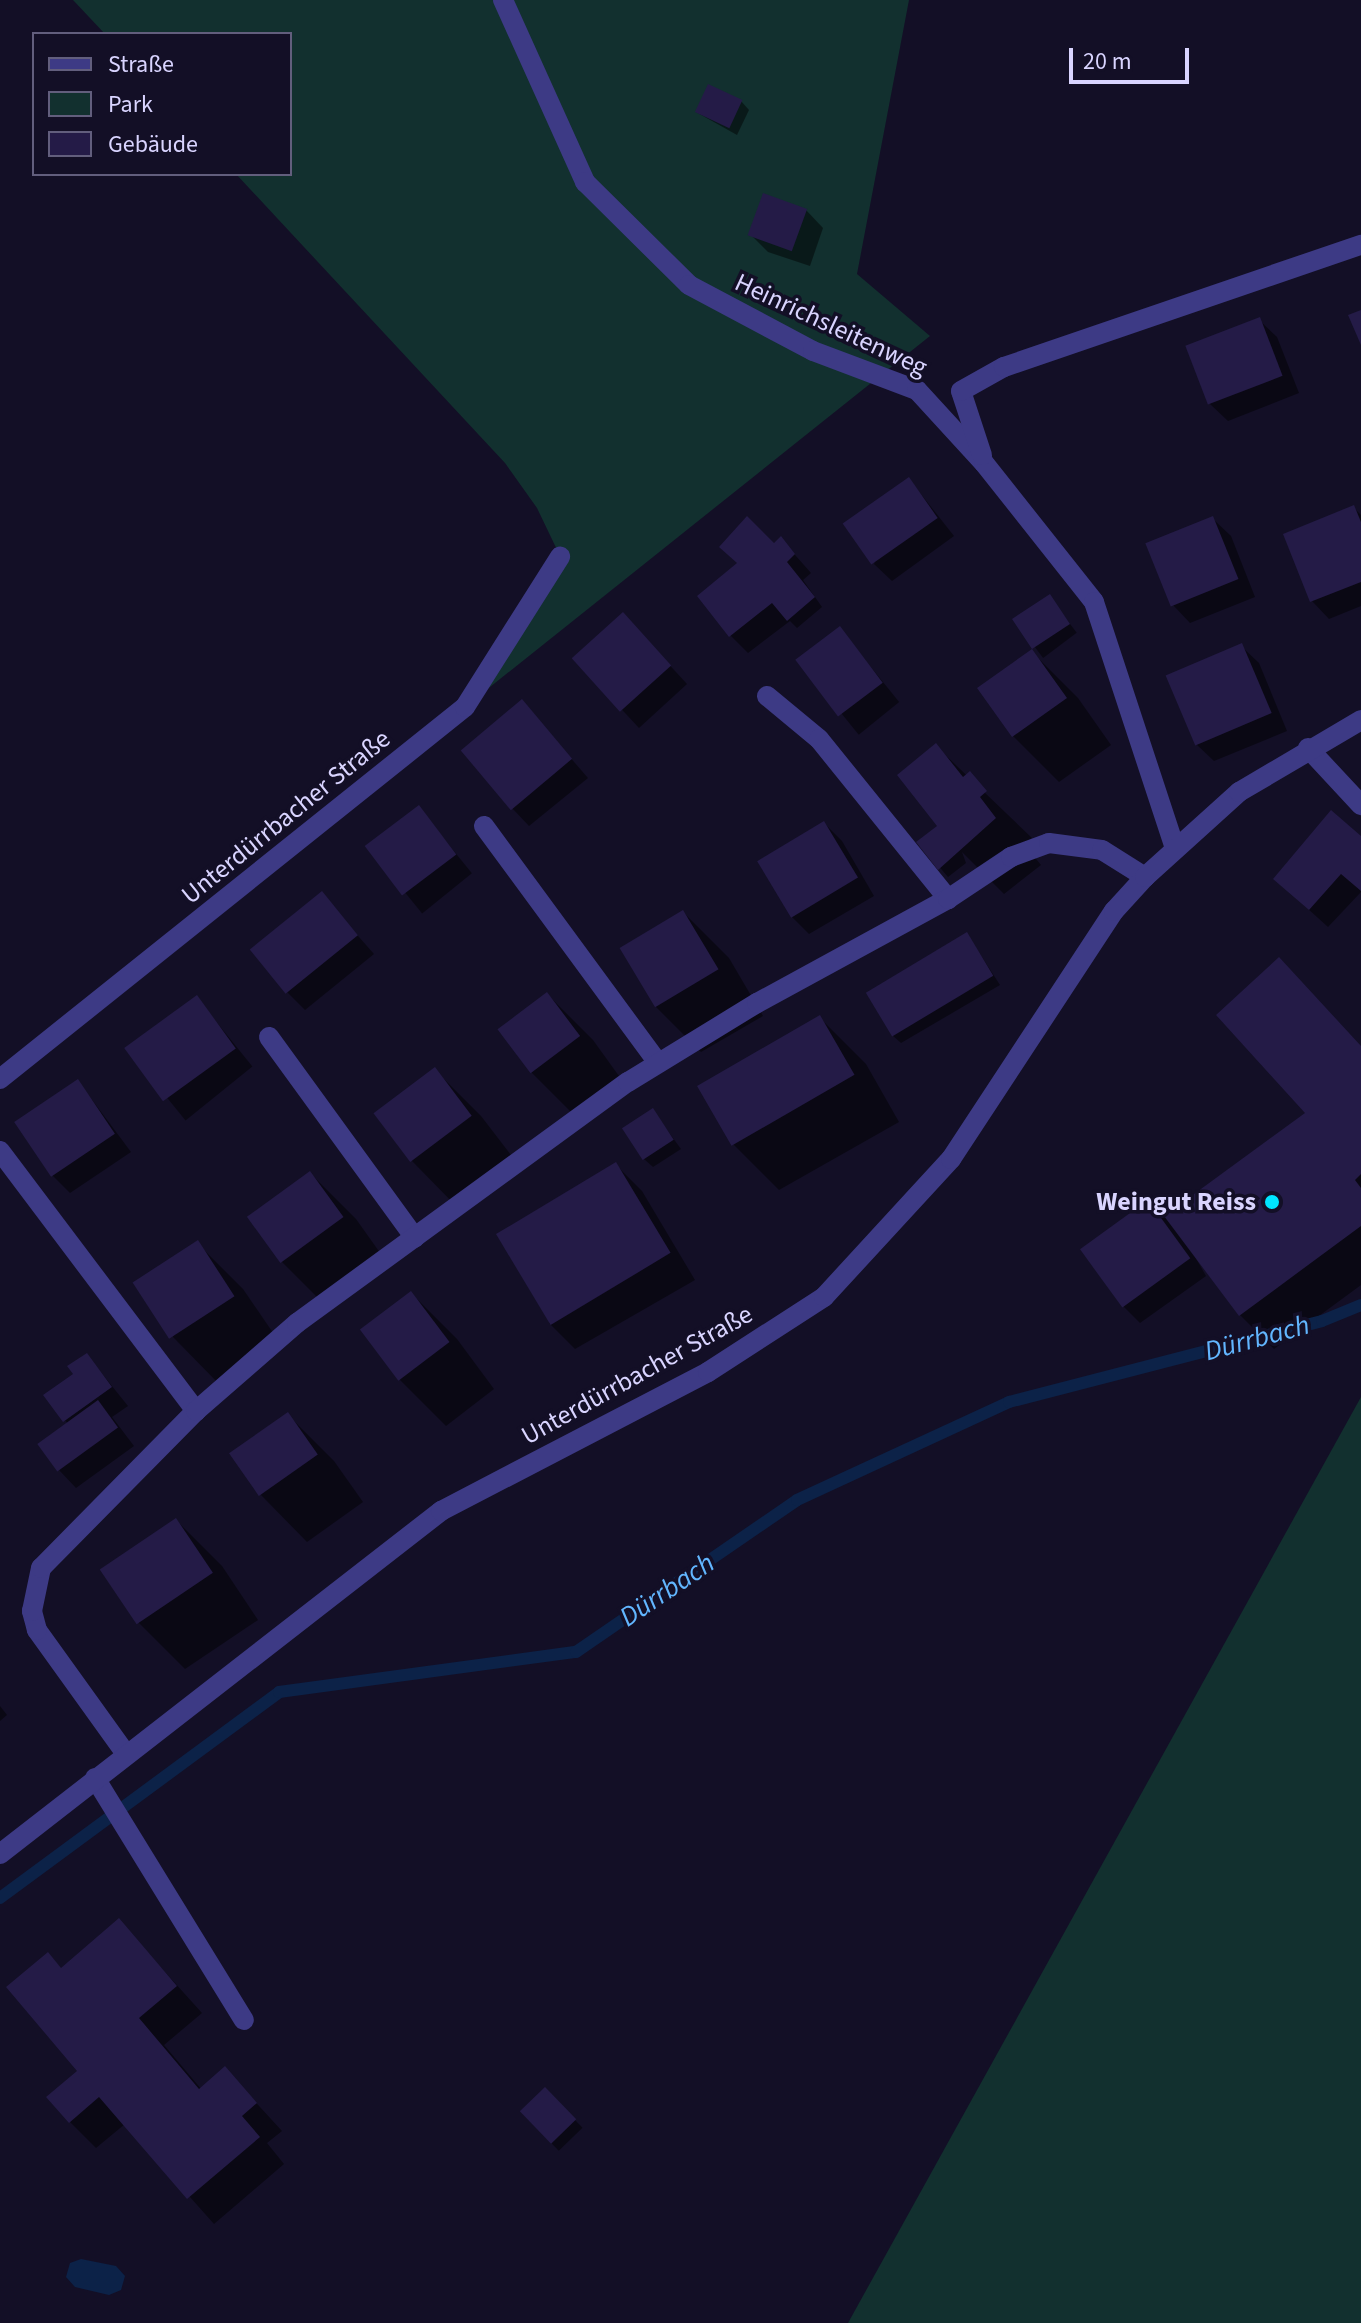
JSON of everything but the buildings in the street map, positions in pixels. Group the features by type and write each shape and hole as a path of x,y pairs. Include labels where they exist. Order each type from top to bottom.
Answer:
{"street":[{"name":"Heinrichsleitenweg","path":"503,0 585,182 689,285 813,351 917,390 984,463 1094,602 1174,845"},
{"name":"Heinrichsleitenweg","path":"984,463 961,391 1004,367 1361,245"},
{"name":"Unterdürrbacher Straße","path":"0,1079 465,707 560,557"},
{"path":"767,696 819,739 948,899"},
{"name":"Unterdürrbacher Straße","path":"0,1854 441,1511 708,1372 824,1297 951,1159 1114,911 1174,845 1239,792 1308,748 1361,720"},
{"path":"1308,748 1361,805"},
{"path":"484,826 658,1063"},
{"path":"126,1754 37,1630 34,1591 41,1568 62,1543 196,1411 297,1323 658,1063 757,1003 948,899 1011,857 1049,843 1102,850 1145,877"},
{"path":"269,1037 415,1238"},
{"path":"0,1151 196,1411"},
{"path":"95,1778 244,2020"}],"green space":[{"path":"73,0 909,0 857,274 930,336 465,707 560,556 537,508 505,463 238,176 292,176 292,32 103,32"},
{"path":"1361,1397 1361,2323 848,2323"}],"water":[{"path":"81,2259 116,2266 125,2276 121,2290 109,2295 75,2287 66,2277 70,2263"}],"waterway":[{"name":"Dürrbach","path":"0,1898 279,1692 576,1652 797,1500 1009,1402 1322,1321 1361,1305"}],"place":[{"name":"Weingut Reiss","path":"1272,1202"}]}
